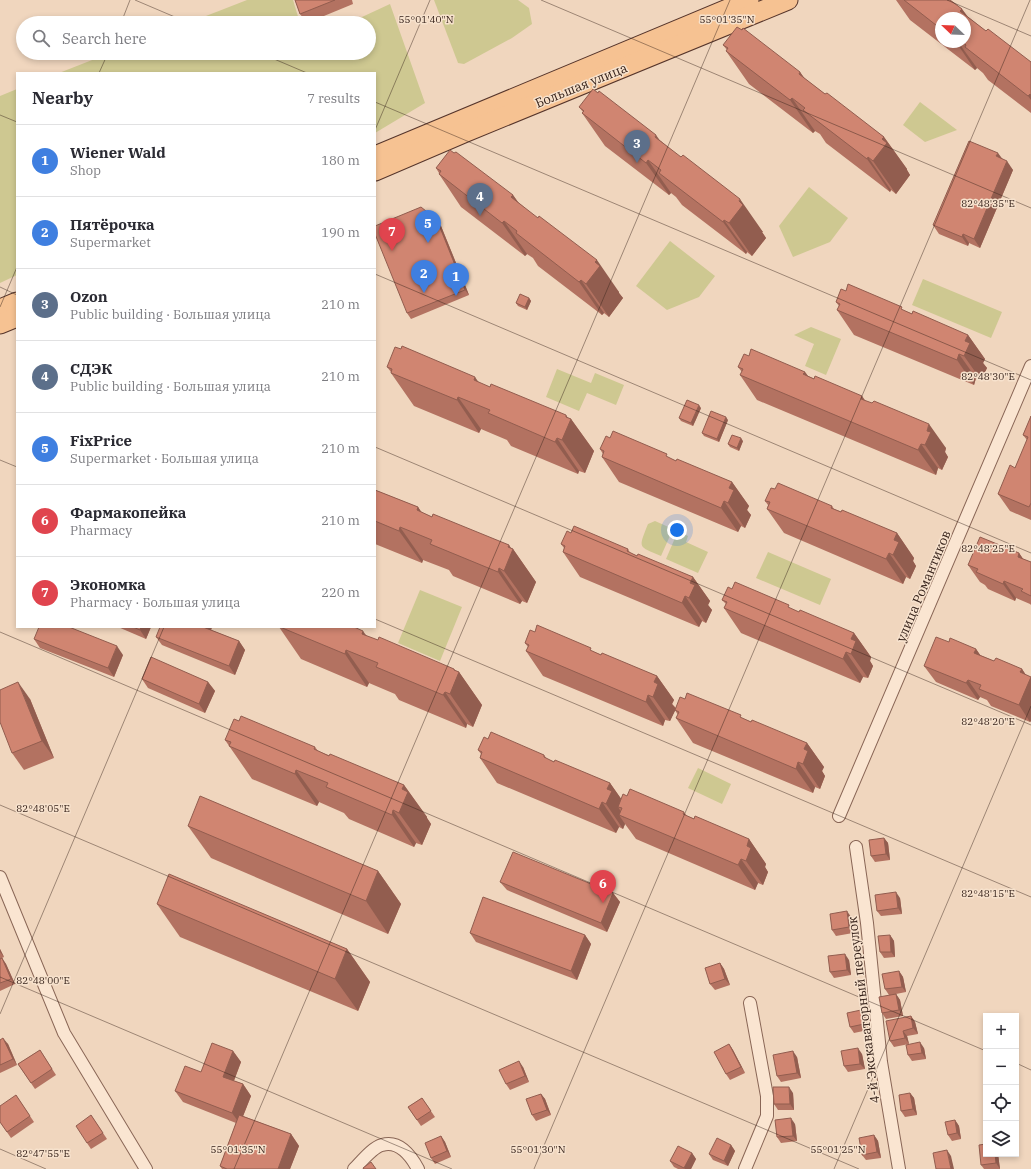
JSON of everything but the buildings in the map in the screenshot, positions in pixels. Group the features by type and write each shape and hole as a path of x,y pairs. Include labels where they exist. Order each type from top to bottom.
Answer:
{"main road":[{"name":"Большая улица","path":"376,171 423,151 463,126 749,0"},
{"name":"Большая улица","path":"376,156 545,100 788,0"},
{"path":"0,309 16,302"},
{"path":"0,324 16,317"}],"street":[{"name":"улица Романтиков","path":"839,816 1031,366"},
{"name":"4-й Экскаваторный переулок","path":"856,847 867,923 881,1062 899,1169"},
{"path":"0,877 64,1033 146,1169"},
{"path":"745,1169 767,1116 767,1096 750,1003"},
{"path":"354,1169 367,1155 382,1145 394,1145 407,1152 418,1169"}],"shaded area":[{"path":"247,0 293,0 298,16 206,16"},
{"path":"434,0 518,0 529,8 532,24 512,38 464,64 458,63"},
{"path":"390,4 425,103 376,132 376,72 62,72 92,60 376,60 376,16 364,16"},
{"path":"16,89 16,275 0,283 0,96"},
{"path":"920,102 957,130 925,142 903,125"},
{"path":"809,187 848,218 830,242 793,257 779,226"},
{"path":"670,241 715,276 699,297 667,310 636,286"},
{"path":"923,279 1002,312 991,338 912,305"},
{"path":"811,327 841,339 826,375 805,366 814,344 794,335"},
{"path":"557,369 591,383 595,373 624,385 616,405 587,393 579,411 546,397"},
{"path":"655,521 673,529 661,556 642,546 648,524"},
{"path":"678,531 688,536 686,542 708,552 698,573 666,559"},
{"path":"768,552 831,579 820,605 756,578"},
{"path":"420,590 462,607 440,661 398,643"},
{"path":"698,768 731,784 722,804 688,788"}],"place":[{"name":"Ozon","path":"637,163"},
{"name":"СДЭК","path":"480,216"},
{"name":"FixPrice","path":"428,243"},
{"name":"Экономка","path":"392,251"},
{"name":"Пятёрочка","path":"424,293"},
{"name":"Wiener Wald","path":"456,296"},
{"name":"Фармакопейка","path":"603,903"}]}
